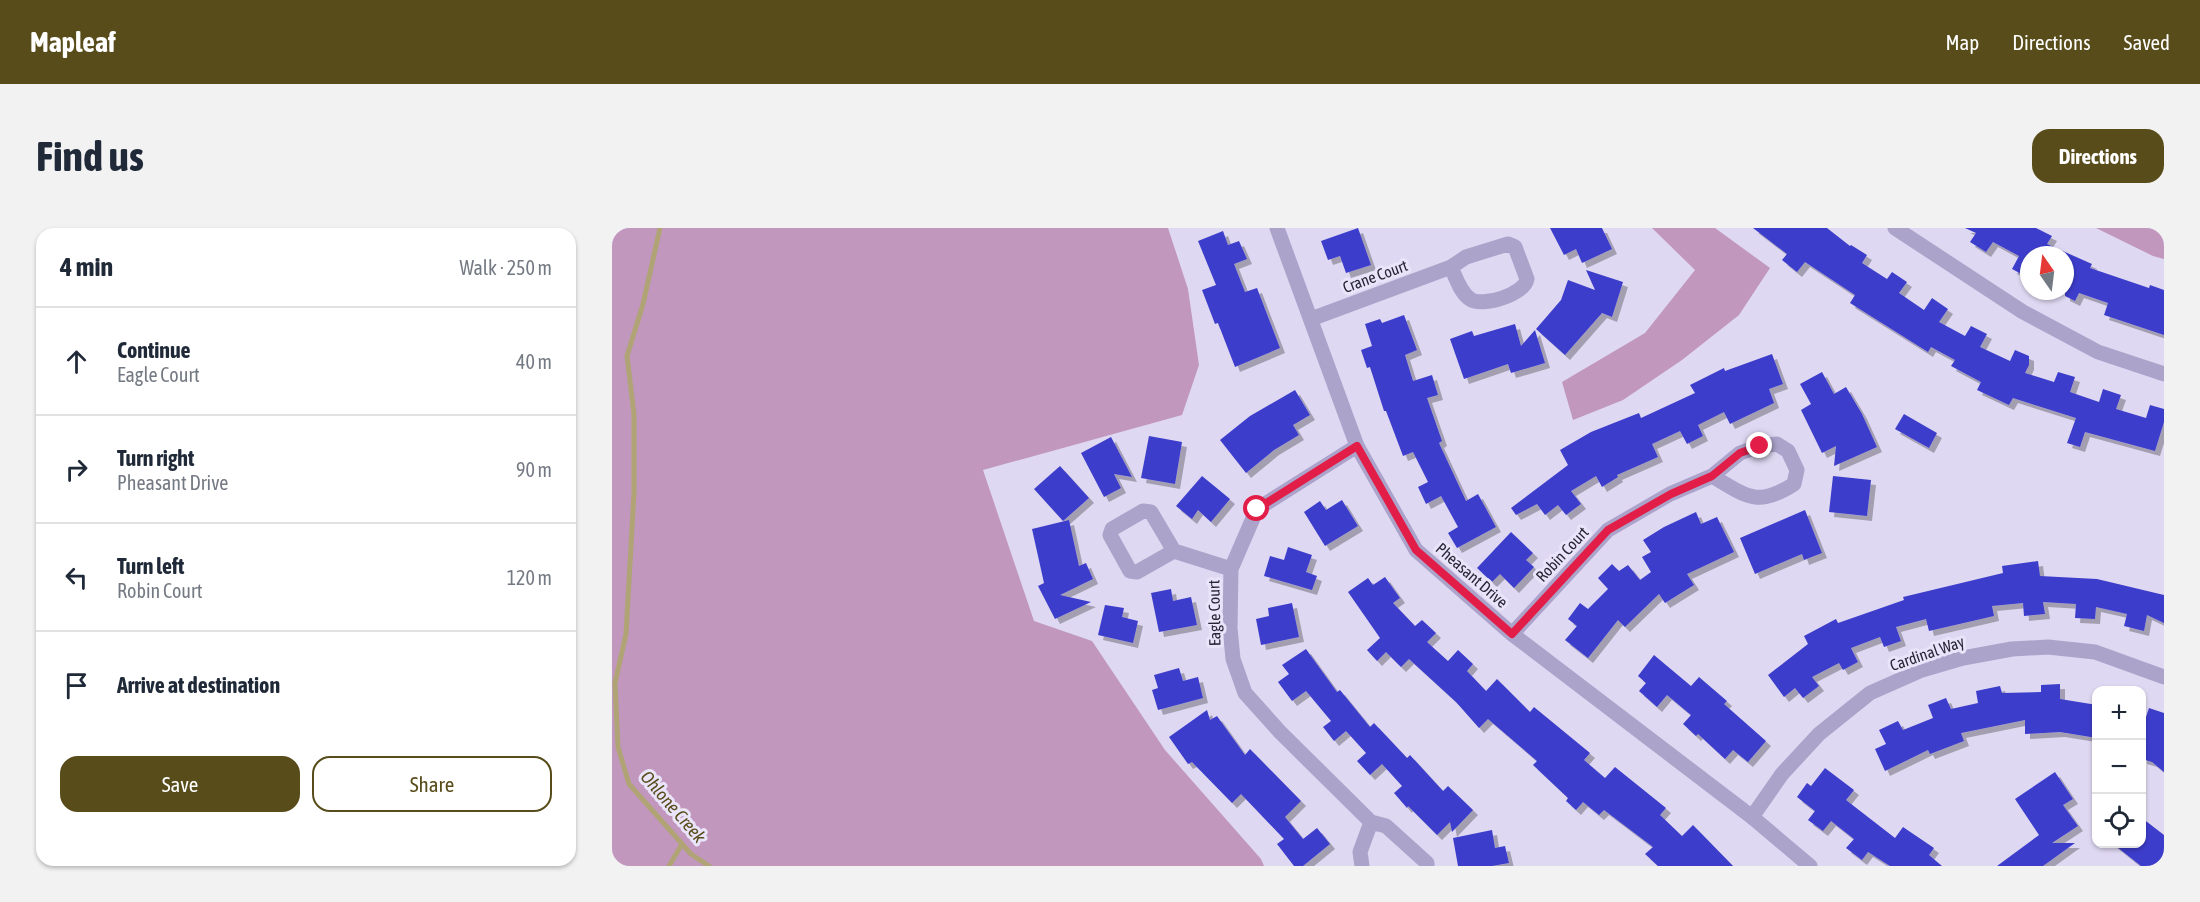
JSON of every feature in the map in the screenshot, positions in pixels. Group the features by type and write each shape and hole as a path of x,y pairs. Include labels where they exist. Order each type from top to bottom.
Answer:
{"street":[{"name":"Pheasant Drive","path":"1277,228 1357,446 1416,550 1512,634 1752,817 1810,866"},
{"path":"1895,228 2033,317 2098,352 2164,374"},
{"name":"Crane Court","path":"1311,319 1451,267 1466,257 1508,244 1515,248 1527,283 1517,292 1489,302 1478,303 1463,291 1451,267"},
{"name":"Robin Court","path":"1512,634 1608,530 1671,494 1712,476 1740,453 1760,446 1777,444 1788,451 1797,470 1794,484 1779,494 1765,499 1745,496 1712,476"},
{"name":"Eagle Court","path":"1357,446 1257,509 1231,569 1230,628 1233,659 1245,693 1280,732 1371,822 1386,826 1427,863 1427,866"},
{"path":"1174,551 1231,569"},
{"name":"Cardinal Way","path":"1752,817 1782,774 1818,734 1869,693 1922,670 1963,658 2012,649 2048,647 2095,652 2164,677"},
{"path":"1362,866 1360,852 1371,822"}],"shaded area":[{"path":"612,228 1168,228 1188,289 1199,365 1182,415 983,470 1034,621 1092,641 1165,750 1261,859 1264,866 612,866"},
{"path":"1652,228 1715,228 1770,268 1739,315 1682,360 1623,400 1573,420 1562,382 1645,333 1695,270"},
{"path":"2096,228 2164,228 2164,259 2153,256"}],"building":[{"path":"1358,228 1371,265 1346,273 1340,256 1328,260 1321,241"},
{"path":"1550,228 1602,228 1612,249 1582,263 1576,249 1564,255"},
{"path":"1753,228 1827,228 1850,246 1867,255 1862,263 1887,279 1892,272 1907,282 1899,293 1924,310 1932,298 1948,309 1939,322 1965,336 1971,326 1987,334 1980,347 2010,361 2015,350 2029,356 2029,365 2025,373 2054,382 2058,372 2075,377 2070,392 2099,402 2103,389 2121,395 2116,409 2146,418 2150,405 2164,409 2164,422 2155,451 2085,432 2080,447 2067,443 2076,418 2013,398 2009,405 1977,390 1981,382 1951,366 1955,360 1931,347 1928,352 1850,303 1855,295 1805,262 1797,272 1782,260 1787,254"},
{"path":"1965,228 2036,228 2052,236 2047,244 2052,246 2020,246 2020,273 2012,269 2019,256 1993,242 1986,252 1970,242 1976,233"},
{"path":"1223,231 1228,245 1239,241 1247,259 1234,264 1245,292 1257,288 1280,348 1235,367 1202,290 1216,285 1198,241"},
{"path":"2074,256 2092,264 2090,268 2149,288 2150,285 2164,290 2164,335 2104,315 2108,303 2079,293 2075,301 2073,300"},
{"path":"1586,270 1623,282 1612,317 1602,313 1565,355 1536,329 1561,300 1568,280 1595,290"},
{"path":"1404,315 1417,350 1405,355 1413,381 1432,375 1438,395 1427,398 1442,441 1439,443 1466,501 1478,494 1496,527 1457,548 1448,533 1458,527 1441,496 1426,504 1418,487 1428,482 1413,452 1403,456 1386,411 1384,411 1370,367 1367,368 1361,350 1372,346 1365,324 1380,319 1382,323"},
{"path":"1515,324 1521,346 1535,330 1545,363 1511,373 1508,364 1464,379 1450,339 1472,331 1474,336"},
{"path":"1772,354 1783,384 1769,389 1774,403 1730,424 1724,412 1698,425 1703,436 1687,444 1680,431 1652,444 1658,457 1617,475 1618,477 1602,487 1596,476 1571,491 1581,504 1566,515 1558,505 1545,515 1537,504 1516,515 1511,508 1568,465 1560,450 1591,432 1639,413 1641,418 1695,393 1690,385 1724,368 1725,371"},
{"path":"1822,372 1834,394 1846,387 1862,414 1877,447 1834,466 1836,446 1822,453 1801,410 1811,404 1800,384"},
{"path":"1295,390 1310,415 1293,425 1299,435 1274,450 1246,473 1220,440 1250,416"},
{"path":"1904,414 1937,433 1929,448 1895,429"},
{"path":"1149,436 1182,442 1175,484 1141,478"},
{"path":"1111,437 1132,477 1114,474 1121,488 1104,497 1081,453"},
{"path":"1060,466 1089,498 1063,521 1034,489"},
{"path":"1202,476 1230,499 1211,522 1198,510 1192,519 1176,506"},
{"path":"1833,476 1871,480 1867,516 1829,512"},
{"path":"1342,500 1358,526 1325,546 1304,512 1320,501 1326,510"},
{"path":"1805,510 1822,553 1804,560 1802,554 1755,574 1740,538"},
{"path":"1696,512 1701,524 1717,517 1734,552 1687,574 1694,585 1665,603 1659,594 1625,627 1618,620 1588,658 1565,640 1577,626 1568,619 1580,603 1588,609 1608,589 1598,578 1612,564 1619,571 1628,565 1640,580 1651,572 1642,557 1651,552 1643,540"},
{"path":"1069,520 1079,566 1086,563 1093,579 1060,595 1091,602 1055,619 1038,586 1044,583 1032,529"},
{"path":"1511,532 1533,553 1526,560 1534,567 1514,588 1500,574 1492,582 1477,568"},
{"path":"1288,547 1312,555 1306,572 1317,576 1312,590 1264,576 1270,556 1284,560"},
{"path":"2038,561 2040,576 2097,579 2164,595 2164,623 2147,615 2144,631 2124,626 2127,614 2096,607 2095,619 2075,618 2076,604 2043,602 2045,614 2024,616 2023,603 1992,606 1994,616 1929,631 1926,619 1896,627 1901,641 1884,647 1880,637 1851,648 1858,662 1843,670 1839,663 1812,677 1819,686 1803,698 1795,688 1784,697 1768,675 1808,644 1804,636 1836,619 1838,623 1904,600 1903,597 2003,573 2002,566"},
{"path":"1385,577 1400,598 1393,603 1415,626 1422,620 1436,633 1427,642 1448,661 1458,650 1473,664 1467,671 1486,691 1497,679 1530,712 1534,707 1590,753 1584,760 1605,778 1615,767 1666,808 1660,815 1682,836 1693,825 1733,866 1658,866 1645,854 1653,847 1604,810 1599,815 1583,802 1576,810 1566,801 1568,798 1533,765 1537,761 1488,719 1479,728 1456,702 1409,659 1401,667 1386,652 1377,661 1367,650 1380,638 1348,592 1368,578 1373,585"},
{"path":"1171,589 1173,601 1191,597 1197,625 1159,632 1151,593"},
{"path":"1292,603 1299,637 1261,645 1256,619 1269,616 1268,608"},
{"path":"1105,605 1124,608 1122,617 1138,621 1133,643 1098,635"},
{"path":"1306,649 1337,692 1340,690 1370,727 1374,723 1407,758 1410,755 1443,791 1448,786 1473,810 1452,832 1450,822 1437,835 1408,806 1407,808 1394,793 1402,786 1382,764 1370,775 1357,761 1366,753 1346,731 1334,741 1323,727 1331,721 1306,691 1292,701 1278,682 1289,674 1282,665"},
{"path":"1654,655 1691,686 1699,677 1727,701 1724,704 1766,741 1748,762 1733,750 1725,759 1698,734 1696,736 1683,724 1691,715 1667,695 1657,707 1639,691 1646,683 1638,676"},
{"path":"1179,668 1183,681 1198,677 1203,698 1158,710 1152,690 1158,688 1154,675"},
{"path":"2060,684 2060,699 2092,704 2092,737 2060,732 2025,734 2025,720 1961,733 1964,741 1930,754 1928,750 1885,771 1875,749 1886,744 1879,730 1898,721 1903,730 1933,718 1928,705 1946,698 1951,709 1978,703 1976,691 2000,686 2002,693 2041,692 2041,685"},
{"path":"2149,708 2164,713 2164,772 2146,760 2146,717"},
{"path":"1207,710 1210,720 1217,716 1245,755 1250,749 1301,801 1285,817 1303,839 1317,828 1330,844 1303,866 1294,866 1277,844 1284,839 1241,794 1232,803 1192,762 1188,764 1169,737"},
{"path":"1825,768 1854,790 1846,800 1895,838 1903,827 1934,848 1929,855 1942,866 1890,866 1868,852 1862,860 1846,848 1854,839 1831,821 1823,831 1808,820 1815,811 1797,797 1807,783 1811,786"},
{"path":"2055,772 2073,799 2063,805 2078,826 2052,843 2075,843 2043,866 1997,866 2039,835 2015,799"},
{"path":"2146,821 2164,835 2164,866 2141,866 2118,848 2146,848"},
{"path":"1492,830 1495,848 1505,846 1509,863 1492,866 1458,866 1453,838"}],"waterway":[{"name":"Ohlone Creek","path":"660,228 643,304 627,356 634,414 634,493 626,634 615,683 618,747 629,784 691,854 709,866"},
{"path":"669,866 682,844"}],"route":[{"path":"1257,509 1357,446 1416,550 1512,634 1608,530 1671,494 1712,476 1740,453 1760,446"}]}
